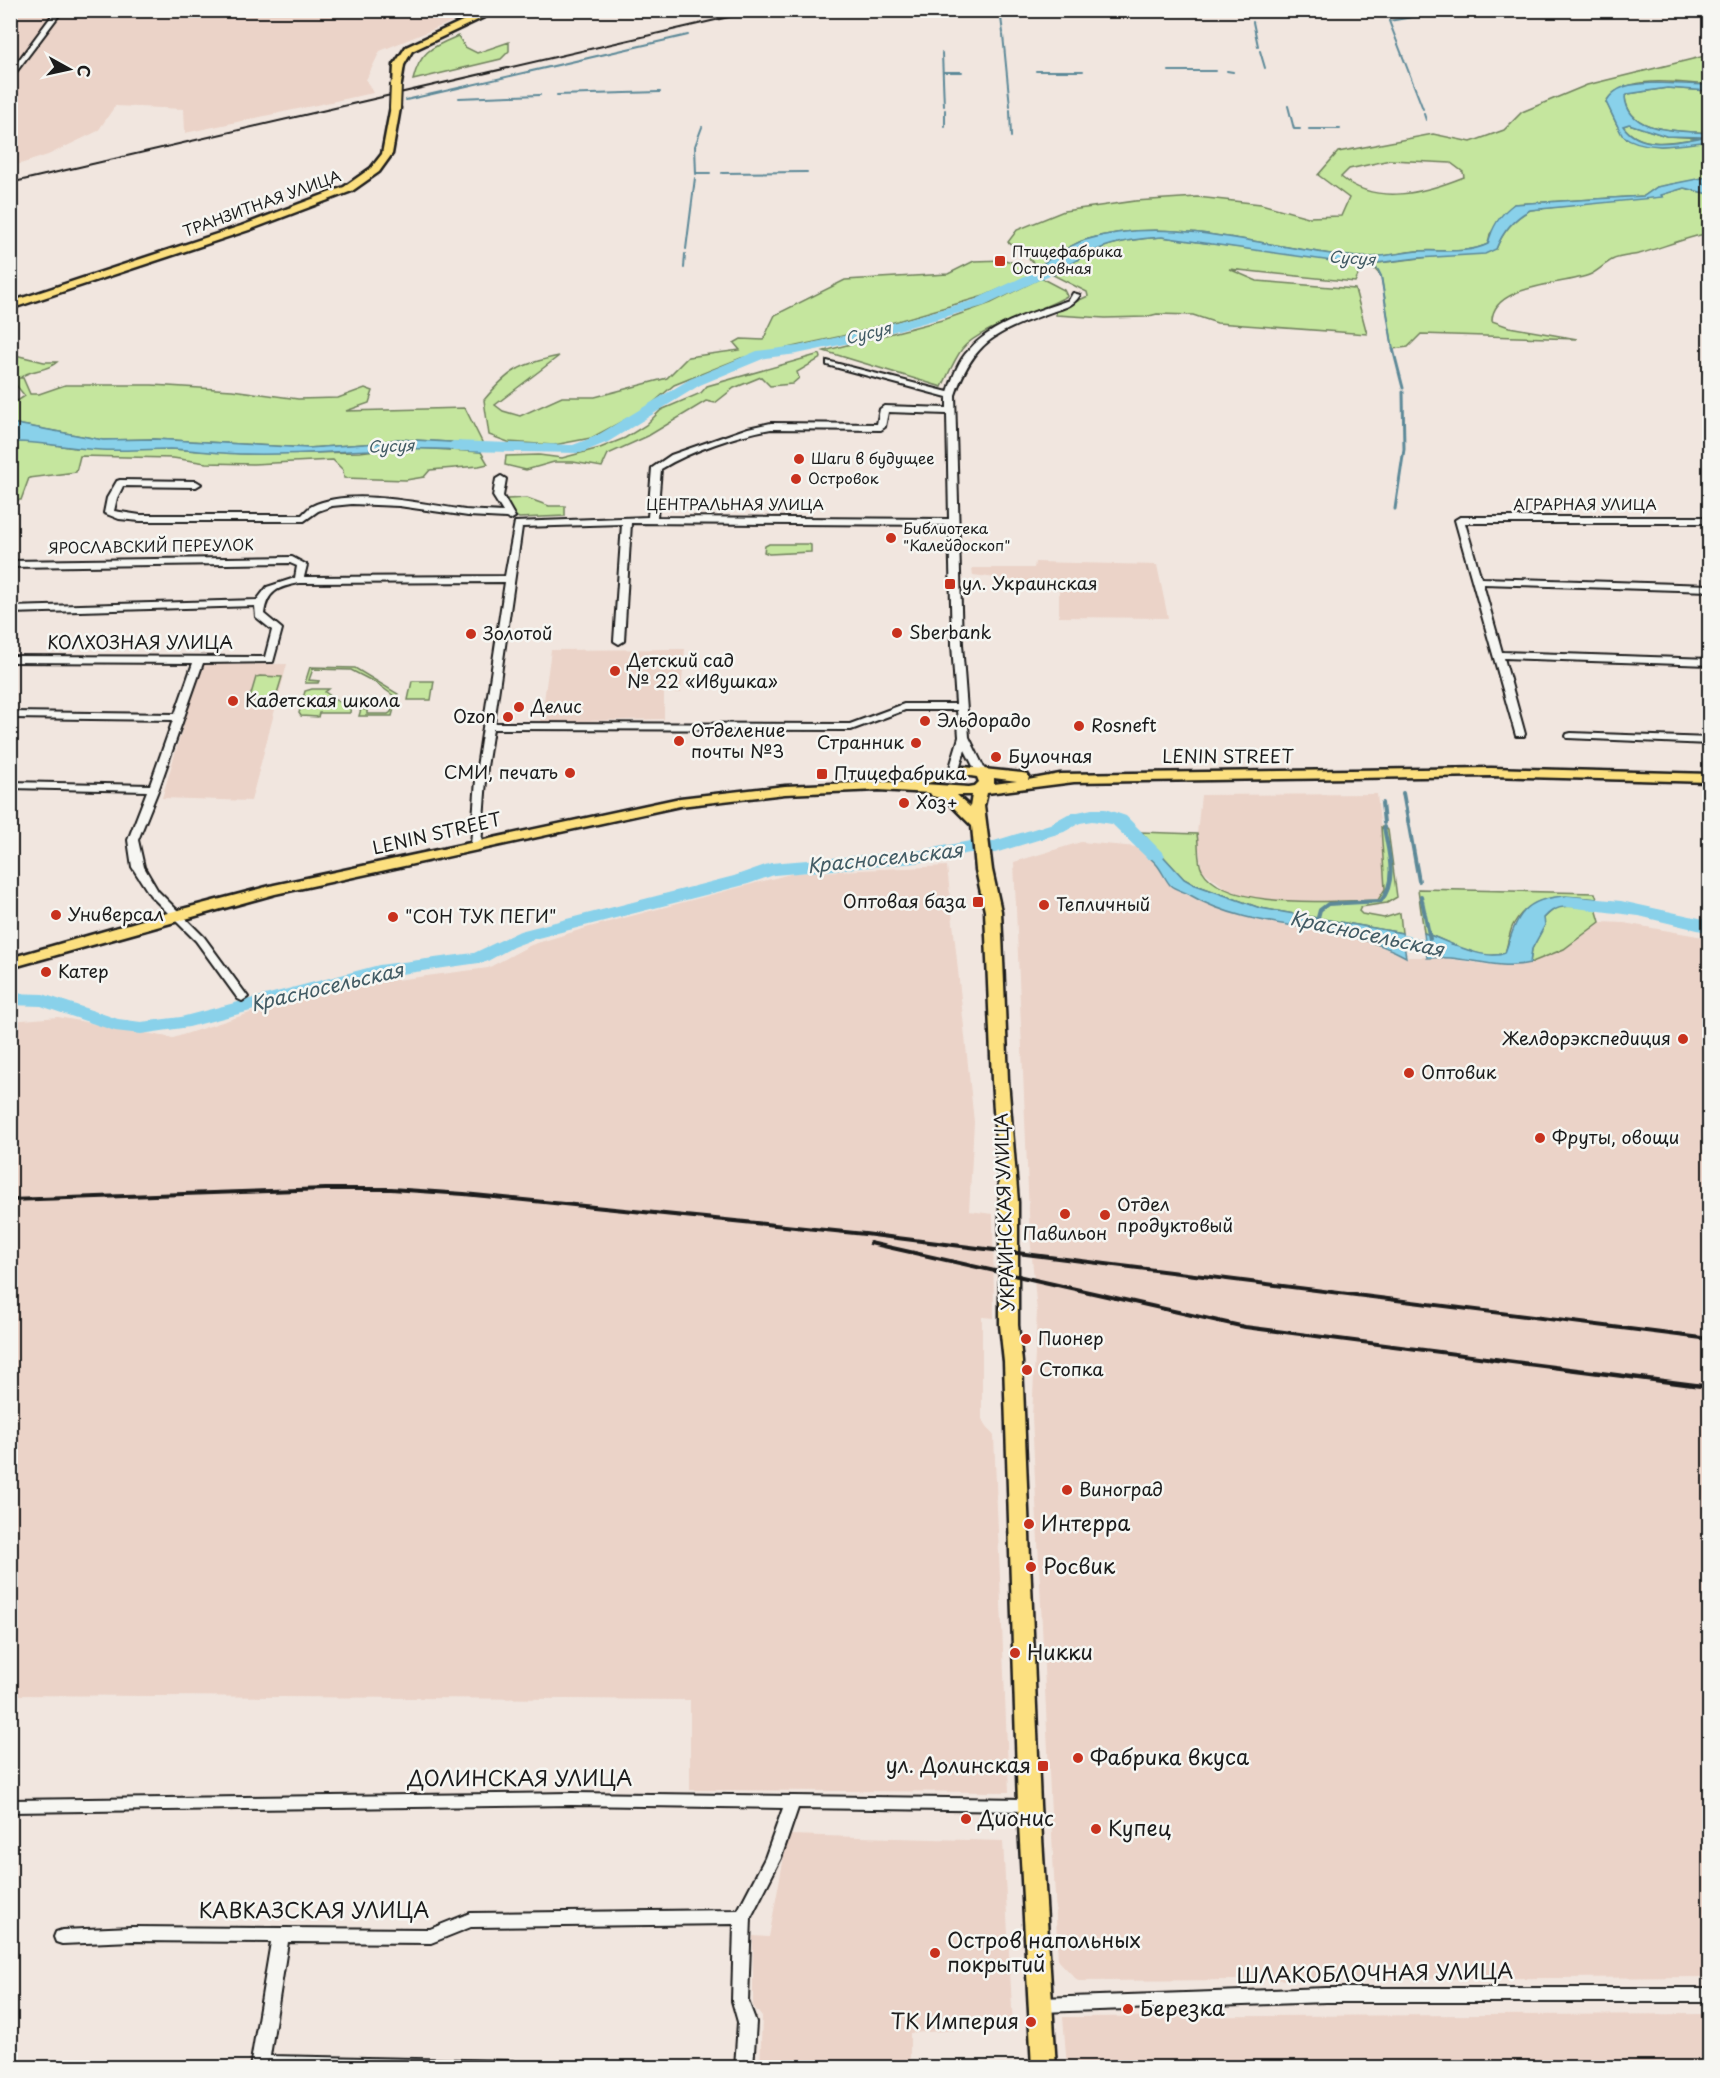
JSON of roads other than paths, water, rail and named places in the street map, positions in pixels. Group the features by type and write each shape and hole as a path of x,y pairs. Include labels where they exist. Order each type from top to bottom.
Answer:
{"main road":[{"name":"ТРАНЗИТНАЯ УЛИЦА","path":"10,306 244,228 348,189 375,170 387,154 402,56 409,49 495,10"},
{"name":"LENIN STREET","path":"10,963 177,915 283,888 680,802 785,790 955,783 969,790 981,781 1491,772 1710,778"},
{"name":"LENIN STREET","path":"981,781 1016,785 1069,779"},
{"name":"УКРАИНСКАЯ УЛИЦА","path":"981,781 977,806 978,827 993,911 1000,1080 1009,1202 1009,1325 1013,1362 1029,1805 1044,2067"},
{"name":"УКРАИНСКАЯ УЛИЦА","path":"955,783 978,827"},
{"path":"978,827 986,799 997,791 1016,785"},
{"path":"879,786 950,796 978,827"}],"street":[{"path":"10,78 60,10"},
{"path":"955,783 964,737 957,644 949,411 951,395 958,374 972,351 992,336 1071,302 1076,295"},
{"path":"830,363 951,395"},
{"path":"652,520 657,468 674,457 752,430 771,426 881,427 884,409 949,411"},
{"path":"476,845 479,792 495,668 518,524 507,515 498,496 501,479"},
{"path":"196,484 120,483 112,498 109,513 113,517 144,518 304,518 308,512 328,503 403,502 455,511 507,515"},
{"path":"619,641 627,520"},
{"name":"ЦЕНТРАЛЬНАЯ УЛИЦА","path":"518,524 627,520 953,522"},
{"name":"АГРАРНАЯ УЛИЦА","path":"1478,581 1460,520 1710,520"},
{"name":"ЯРОСЛАВСКИЙ ПЕРЕУЛОК","path":"10,564 292,560 302,565 299,580"},
{"path":"10,610 260,603 264,594 273,587 299,580 510,579"},
{"path":"1520,734 1478,581 1710,588"},
{"name":"КОЛХОЗНАЯ УЛИЦА","path":"10,659 269,660 278,629 259,615 260,603"},
{"path":"1499,655 1710,662"},
{"path":"199,659 154,788 133,840 138,867 154,893 203,943 242,997"},
{"path":"489,726 851,727 904,707 963,707"},
{"path":"10,715 179,717"},
{"path":"1571,736 1710,741"},
{"path":"964,737 981,781"},
{"path":"10,785 154,788"},
{"name":"ДОЛИНСКАЯ УЛИЦА","path":"10,1806 564,1799 1029,1805"},
{"path":"744,2067 747,2022 740,2001 743,1917 773,1858 793,1801"},
{"name":"КАВКАЗСКАЯ УЛИЦА","path":"62,1937 132,1934 432,1936 470,1920 743,1917"},
{"path":"282,1934 259,2065 512,2067"},
{"name":"ШЛАКОБЛОЧНАЯ УЛИЦА","path":"1041,2005 1326,1995 1710,1995"}],"water":[{"path":"1634,84 1709,85 1709,91 1667,88 1628,94 1625,97 1628,109 1635,118 1658,128 1709,133 1709,141 1653,146 1632,141 1622,135 1606,102 1615,91 1621,88","holes":["1629,124 1666,136 1703,137 1671,142 1649,142 1630,134 1623,126"]},
{"path":"1707,177 1705,184 1709,186 1709,194 1684,188 1661,195 1663,197 1530,210 1509,226 1496,249 1485,254 1418,258 1360,265 1162,237 1130,240 1104,247 1080,258 1053,275 1037,267 1067,248 1085,240 1118,233 1152,230 1221,236 1357,257 1420,251 1463,250 1488,244 1497,221 1514,204 1644,196 1657,187"},
{"path":"11,423 103,440 154,439 308,448 378,443 397,439 483,444 481,452 394,449 248,454 170,449 101,450 11,442"},
{"path":"1141,832 1184,879 1193,884 1260,908 1402,933 1406,957 1380,945 1354,937 1242,916 1174,888 1168,883 1157,865 1128,837"},
{"path":"1566,896 1597,899 1596,908 1568,906 1549,913 1544,918 1545,925 1532,949 1530,963 1504,965 1453,958 1427,958 1424,933 1486,955 1505,953 1513,929 1531,905"}],"waterway":[{"path":"1000,10 1003,33"},
{"path":"1423,109 1389,21 1453,10"},
{"path":"1253,22 1258,46"},
{"path":"406,100 688,35"},
{"path":"1003,35 1010,106"},
{"path":"1260,51 1265,68"},
{"path":"942,53 944,106"},
{"path":"1036,71 1083,71"},
{"path":"1169,71 1216,71"},
{"path":"1227,71 1233,72"},
{"path":"943,72 962,72"},
{"path":"557,95 660,92"},
{"path":"459,98 540,95"},
{"path":"1288,106 1294,129 1300,129"},
{"path":"945,110 945,127"},
{"path":"1010,110 1011,137"},
{"path":"1424,114 1426,120"},
{"path":"696,174 695,146 702,127"},
{"path":"1309,129 1340,129"},
{"path":"722,173 807,172"},
{"path":"696,173 710,173"},
{"path":"686,249 695,178"},
{"path":"684,268 685,254"},
{"name":"Сусуя","path":"453,446 575,450 602,439 695,382 762,354 797,350 859,337 979,303 1049,270 1070,256"},
{"path":"1367,261 1378,270 1381,276 1393,350"},
{"path":"1393,349 1403,388"},
{"path":"1395,509 1404,449 1403,392"},
{"path":"1403,793 1419,881"},
{"path":"1382,803 1384,823"},
{"name":"Красносельская","path":"10,999 43,1000 115,1025 141,1028 182,1023 379,971 479,958 506,943 527,935 741,880 771,869 916,857 970,847 995,847 1057,828 1075,818 1092,815 1105,815 1119,820 1155,855"},
{"path":"1317,921 1320,910 1328,904 1381,901 1386,893 1390,875 1384,827"},
{"path":"1421,896 1430,939"},
{"name":"Красносельская","path":"1567,902 1621,906 1710,927"},
{"name":"Красносельская","path":"1375,935 1453,951"}],"railway":[{"path":"10,183 759,10"},
{"path":"10,1200 326,1189 391,1189 464,1194 865,1234 1710,1339"},
{"path":"870,1243 1245,1327 1502,1360"},
{"path":"1490,1359 1710,1387"}],"place":[{"name":"Птицефабрика Островная","path":"1000,261"},
{"name":"Шаги в будущее","path":"799,459"},
{"name":"Островок","path":"796,479"},
{"name":"Библиотека \"Калейдоскоп\"","path":"891,538"},
{"name":"ул. Украинская","path":"950,584"},
{"name":"Sberbank","path":"897,633"},
{"name":"Золотой","path":"471,634"},
{"name":"Детский сад № 22 «Ивушка»","path":"615,671"},
{"name":"Кадетская школа","path":"233,701"},
{"name":"Делис","path":"519,707"},
{"name":"Ozon","path":"508,717"},
{"name":"Эльдорадо","path":"925,721"},
{"name":"Rosneft","path":"1079,726"},
{"name":"Отделение почты №3","path":"679,741"},
{"name":"Странник","path":"916,743"},
{"name":"Булочная","path":"996,757"},
{"name":"СМИ, печать","path":"570,773"},
{"name":"Птицефабрика","path":"822,774"},
{"name":"Хоз+","path":"904,803"},
{"name":"Оптовая база","path":"978,902"},
{"name":"Тепличный","path":"1044,905"},
{"name":"Универсал","path":"56,915"},
{"name":"\"СОН ТУК ПЕГИ\"","path":"393,917"},
{"name":"Катер","path":"46,972"},
{"name":"Желдорэкспедиция","path":"1683,1039"},
{"name":"Оптовик","path":"1409,1073"},
{"name":"Фруты, овощи","path":"1540,1138"},
{"name":"Павильон","path":"1065,1214"},
{"name":"Отдел продуктовый","path":"1105,1215"},
{"name":"Пионер","path":"1026,1339"},
{"name":"Стопка","path":"1027,1370"},
{"name":"Виноград","path":"1067,1490"},
{"name":"Интерра","path":"1029,1524"},
{"name":"Росвик","path":"1031,1567"},
{"name":"Никки","path":"1015,1653"},
{"name":"Фабрика вкуса","path":"1078,1758"},
{"name":"ул. Долинская","path":"1043,1766"},
{"name":"Дионис","path":"966,1819"},
{"name":"Купец","path":"1096,1829"},
{"name":"Остров напольных покрытий","path":"935,1953"},
{"name":"Березка","path":"1128,2009"},
{"name":"ТК Империя","path":"1031,2022"}]}
